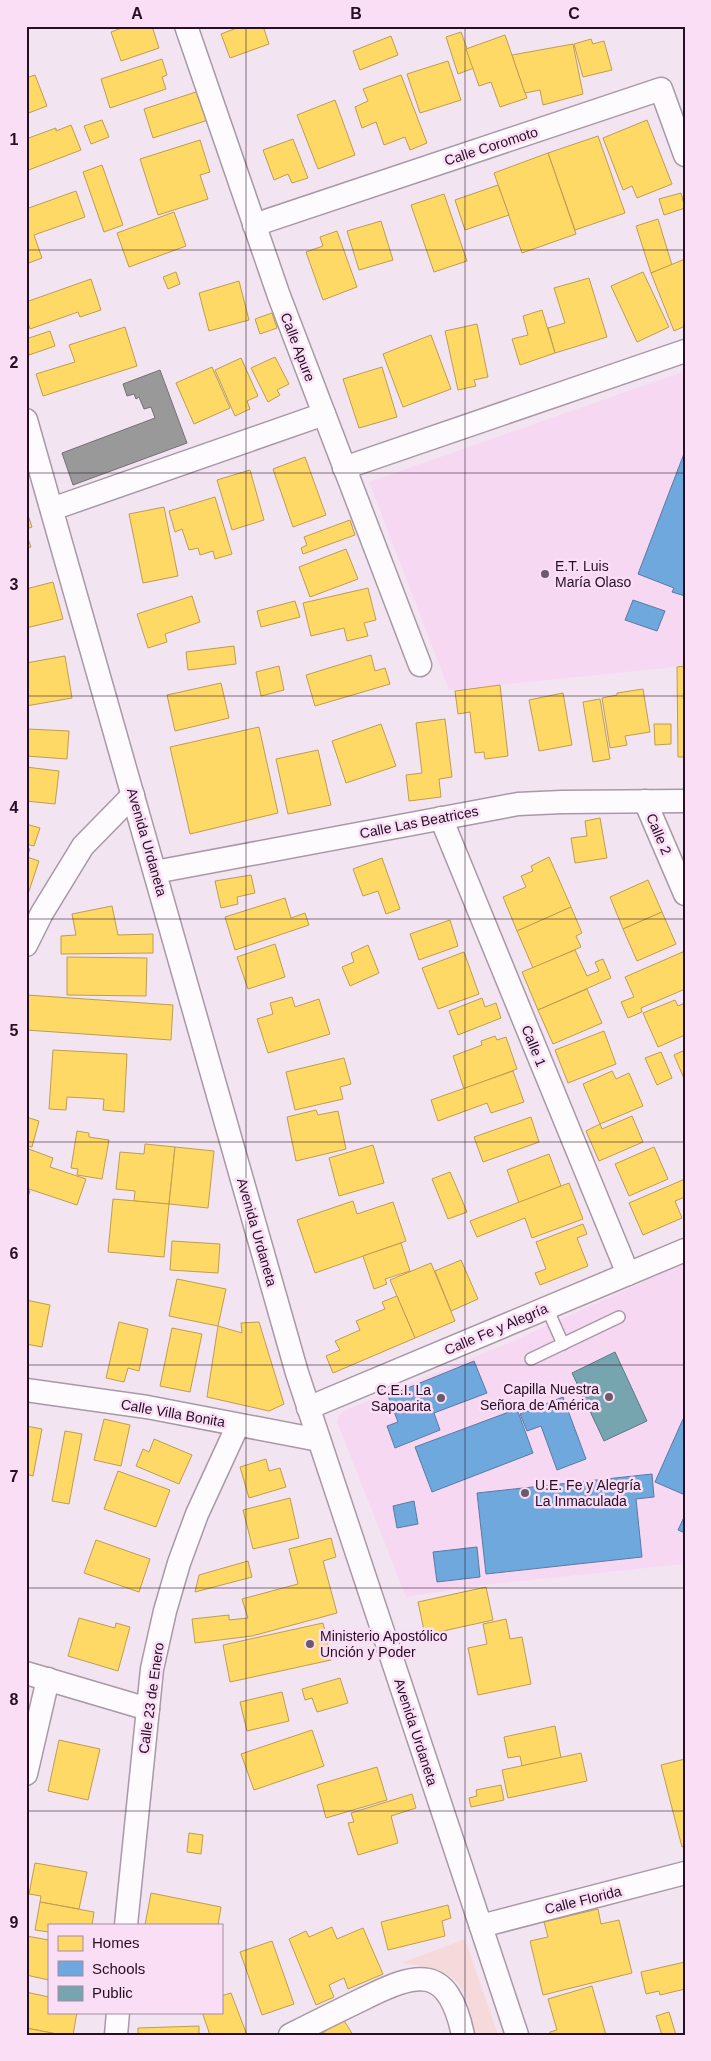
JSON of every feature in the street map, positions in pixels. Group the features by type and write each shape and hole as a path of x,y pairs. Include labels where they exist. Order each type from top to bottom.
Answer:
{"street":[{"name":"Calle Apure","path":"186,26 279,296 420,665"},
{"name":"Calle Coromoto","path":"254,225 661,89 685,155"},
{"path":"344,468 685,352"},
{"path":"52,509 324,414"},
{"name":"Avenida Urdaneta","path":"26,420 308,1408 517,2035"},
{"path":"26,945 42,913 83,846 133,795"},
{"name":"Calle 2","path":"645,801 685,894"},
{"name":"Calle Las Beatrices","path":"155,872 518,804 685,801"},
{"name":"Calle 1","path":"441,818 628,1274"},
{"name":"Calle Fe y Alegría","path":"308,1408 685,1250"},
{"name":"Calle Villa Bonita","path":"26,1390 138,1406 319,1440"},
{"name":"Calle 23 de Enero","path":"126,1924 152,1669 165,1611 179,1563 197,1514 238,1425"},
{"path":"26,1673 148,1709"},
{"path":"26,1774 48,1679"},
{"name":"Calle Florida","path":"481,1926 685,1873"},
{"path":"290,2035 381,1990 412,1979 431,1981 446,1992 456,2009 463,2035"},
{"path":"116,2035 118,2014"}],"lane":[{"path":"547,1308 563,1344"},
{"path":"531,1359 619,1317"}],"shaded area":[{"name":"E.T. Luis María Olaso","path":"685,371 685,666 449,690 369,482"},
{"name":"U.E. Fe y Alegría La Inmaculada","path":"685,1263 685,1564 492,1584 406,1597 337,1422 339,1415 348,1409 513,1341"},
{"path":"465,1939 498,2035 475,2035 467,2001 462,1989 455,1980 434,1969 401,1963"}],"building: Homes":[{"path":"127,26 152,26 159,48 121,61 111,32"},
{"path":"242,26 263,26 269,44 230,58 221,34"},
{"path":"461,32 474,68 458,74 446,37"},
{"path":"505,35 527,98 500,107 491,82 479,86 466,49"},
{"path":"391,36 398,55 360,70 353,51"},
{"path":"591,39 593,44 604,41 612,70 583,77 574,44"},
{"path":"573,44 583,94 543,105 540,90 525,93 512,55"},
{"path":"162,59 167,75 162,77 166,89 110,108 101,79"},
{"path":"448,61 461,100 420,113 407,74"},
{"path":"35,75 47,106 26,114 26,78"},
{"path":"401,75 427,143 410,150 405,137 384,145 376,122 362,128 355,107 368,101 363,89"},
{"path":"199,91 208,120 153,138 144,109"},
{"path":"335,100 355,155 318,169 297,115"},
{"path":"102,120 109,137 91,144 84,126"},
{"path":"647,120 672,184 637,198 632,186 623,190 603,138"},
{"path":"71,125 81,150 26,171 26,139 56,128 56,131"},
{"path":"598,136 625,213 575,230 548,153"},
{"path":"293,139 308,178 292,183 288,174 274,180 263,150"},
{"path":"200,140 210,172 200,175 208,199 158,215 140,159"},
{"path":"548,153 576,234 522,253 494,173"},
{"path":"102,165 123,225 104,232 83,172"},
{"path":"498,185 509,215 465,230 455,200"},
{"path":"76,191 85,217 34,235 42,258 26,264 26,209"},
{"path":"681,193 685,208 664,215 659,199"},
{"path":"444,194 467,261 434,272 411,205"},
{"path":"174,212 186,246 129,267 117,233"},
{"path":"658,219 672,265 651,273 636,226"},
{"path":"381,221 393,260 359,270 347,231"},
{"path":"337,231 357,287 323,300 306,252 323,246 320,237"},
{"path":"685,259 685,326 674,331 651,273"},
{"path":"176,272 180,284 168,289 163,277"},
{"path":"643,272 669,327 637,342 611,286"},
{"path":"589,278 607,337 555,353 548,328 565,323 554,288"},
{"path":"91,279 101,310 80,317 78,312 30,329 26,317 26,302"},
{"path":"239,281 249,320 209,331 199,293"},
{"path":"542,310 555,353 520,365 512,339 528,335 523,316"},
{"path":"272,313 277,328 260,334 255,319"},
{"path":"477,324 488,377 474,380 476,386 458,390 445,331"},
{"path":"125,327 137,366 43,396 36,374 75,362 69,345"},
{"path":"50,331 55,346 29,355 26,339"},
{"path":"431,335 451,389 403,407 383,354"},
{"path":"275,357 289,384 277,390 280,395 268,402 251,368"},
{"path":"241,358 258,396 247,401 250,409 235,416 215,370"},
{"path":"212,367 230,408 194,424 176,383"},
{"path":"382,367 397,417 359,428 343,379"},
{"path":"305,457 326,515 293,527 273,469"},
{"path":"250,470 264,520 232,530 217,480"},
{"path":"215,497 232,554 215,559 213,551 200,555 198,548 189,550 182,529 175,532 169,511"},
{"path":"164,507 178,576 143,583 129,514"},
{"path":"26,509 32,527 26,529"},
{"path":"350,520 355,535 303,554 301,548 307,545 304,537"},
{"path":"26,533 31,547 26,548"},
{"path":"346,549 358,579 310,597 299,567"},
{"path":"53,582 63,619 26,628 26,589"},
{"path":"368,588 376,620 364,623 368,636 347,641 344,628 311,636 303,603"},
{"path":"192,596 200,622 165,634 167,642 148,648 137,614"},
{"path":"295,601 300,617 261,627 257,611"},
{"path":"234,646 236,664 188,670 186,652"},
{"path":"371,655 375,671 385,668 390,684 315,706 306,675"},
{"path":"65,656 72,698 26,706 26,663"},
{"path":"279,666 284,690 261,696 256,672"},
{"path":"685,666 685,757 678,757 677,667"},
{"path":"221,683 229,718 175,731 167,695"},
{"path":"500,685 508,756 485,759 484,752 475,753 470,712 458,714 455,691"},
{"path":"643,689 650,732 625,736 627,745 610,748 602,698 617,695 617,693"},
{"path":"563,693 572,745 539,751 529,700"},
{"path":"600,699 610,759 593,762 583,702"},
{"path":"445,719 452,777 439,779 441,797 409,801 406,775 422,773 416,723"},
{"path":"381,724 396,766 346,783 332,741"},
{"path":"654,724 671,724 671,744 655,745"},
{"path":"259,727 278,813 190,834 170,747"},
{"path":"28,729 69,731 67,759 26,756"},
{"path":"318,750 331,805 288,814 276,759"},
{"path":"26,767 59,771 55,804 26,801"},
{"path":"600,818 607,858 575,863 571,838 587,836 585,821"},
{"path":"26,824 40,828 34,846 26,844"},
{"path":"26,848 30,849 27,857 39,861 28,894 26,894"},
{"path":"549,857 571,907 517,931 503,897 526,887 521,876 533,871 531,866"},
{"path":"382,858 400,909 386,914 378,891 363,896 353,869"},
{"path":"251,875 255,893 237,897 238,904 221,908 215,881"},
{"path":"648,880 662,912 623,929 610,897"},
{"path":"285,898 291,918 305,913 309,925 235,950 225,917"},
{"path":"112,906 118,935 153,934 153,953 61,954 61,936 76,935 72,914"},
{"path":"571,907 582,933 576,936 581,947 533,968 517,931"},
{"path":"662,912 676,944 637,961 623,929"},
{"path":"450,920 458,946 419,960 410,934"},
{"path":"275,944 285,977 248,989 237,957"},
{"path":"368,945 379,973 350,986 342,967 354,962 351,953"},
{"path":"575,950 587,976 599,971 595,962 603,959 611,978 538,1010 522,972"},
{"path":"685,951 685,989 641,1008 642,1012 628,1018 621,1002 634,997 625,977"},
{"path":"464,952 479,994 438,1009 422,968"},
{"path":"67,957 147,958 146,996 67,995"},
{"path":"587,989 602,1023 553,1044 538,1010"},
{"path":"27,995 173,1005 171,1040 26,1030"},
{"path":"292,997 295,1007 319,999 330,1034 268,1053 257,1019 273,1014 270,1003"},
{"path":"482,998 485,1007 496,1003 501,1018 458,1035 449,1011"},
{"path":"675,1000 678,1006 685,1003 685,1035 658,1047 643,1013"},
{"path":"604,1031 616,1064 568,1083 555,1050"},
{"path":"495,1036 497,1040 506,1037 517,1069 464,1089 453,1056 482,1045 481,1041"},
{"path":"53,1050 127,1054 124,1112 103,1110 104,1099 67,1097 66,1110 49,1109"},
{"path":"685,1050 685,1081 674,1055"},
{"path":"661,1052 672,1078 657,1085 645,1058"},
{"path":"344,1058 351,1084 340,1087 343,1099 295,1110 286,1072"},
{"path":"513,1071 524,1102 491,1113 487,1103 438,1121 431,1100"},
{"path":"612,1071 616,1079 629,1073 643,1106 600,1124 583,1084"},
{"path":"316,1110 318,1115 338,1111 346,1149 296,1161 287,1117"},
{"path":"632,1116 643,1142 599,1161 586,1131 600,1124 602,1129"},
{"path":"26,1117 39,1121 32,1147 26,1146"},
{"path":"531,1117 539,1142 483,1162 474,1137"},
{"path":"77,1131 89,1133 89,1137 109,1140 102,1179 77,1175 78,1169 71,1168"},
{"path":"145,1144 175,1147 169,1204 134,1201 135,1191 116,1189 120,1152 144,1154"},
{"path":"373,1145 384,1183 339,1196 329,1158"},
{"path":"175,1147 214,1151 208,1208 169,1204"},
{"path":"654,1147 668,1179 629,1196 615,1164"},
{"path":"26,1148 53,1158 50,1167 86,1179 77,1205 26,1188"},
{"path":"549,1154 561,1186 519,1203 507,1170"},
{"path":"450,1172 467,1212 448,1219 432,1179"},
{"path":"685,1179 685,1197 675,1201 682,1218 643,1235 629,1203"},
{"path":"569,1183 583,1219 532,1238 525,1218 477,1237 470,1221"},
{"path":"26,1189 30,1191 26,1202"},
{"path":"113,1199 169,1204 164,1257 108,1252"},
{"path":"353,1201 357,1214 393,1202 406,1241 315,1273 297,1220"},
{"path":"583,1224 587,1234 577,1238 588,1266 540,1285 535,1273 546,1269 536,1242"},
{"path":"172,1241 220,1244 218,1273 170,1270"},
{"path":"401,1243 410,1271 385,1279 387,1284 374,1289 363,1256"},
{"path":"461,1260 478,1299 451,1311 435,1271"},
{"path":"431,1263 455,1321 415,1338 390,1280"},
{"path":"177,1279 226,1289 218,1326 169,1316"},
{"path":"397,1296 415,1338 333,1373 326,1356 340,1350 335,1341 360,1330 356,1321 385,1309 382,1302"},
{"path":"26,1300 50,1305 42,1347 26,1344"},
{"path":"119,1322 148,1329 139,1371 128,1368 124,1382 106,1378"},
{"path":"259,1322 284,1404 269,1411 207,1397 218,1326 242,1333 241,1323"},
{"path":"172,1328 202,1334 190,1392 160,1386"},
{"path":"104,1419 130,1425 121,1466 94,1460"},
{"path":"26,1426 42,1429 33,1476 26,1474"},
{"path":"65,1431 82,1434 69,1504 52,1501"},
{"path":"154,1439 192,1455 179,1484 136,1466 143,1449 149,1452"},
{"path":"266,1459 269,1471 280,1468 286,1487 249,1498 240,1467"},
{"path":"118,1471 170,1490 156,1527 104,1509"},
{"path":"290,1498 299,1538 253,1549 243,1510"},
{"path":"331,1538 336,1557 323,1561 337,1613 252,1636 195,1643 192,1619 229,1615 229,1620 248,1618 242,1599 298,1584 289,1549"},
{"path":"96,1540 150,1559 139,1592 84,1573"},
{"path":"248,1561 252,1577 195,1592 199,1575"},
{"path":"486,1587 493,1620 425,1635 418,1602"},
{"path":"79,1618 115,1628 116,1623 130,1627 118,1671 68,1656"},
{"path":"506,1619 510,1639 522,1637 531,1684 478,1695 468,1648 487,1644 483,1624"},
{"path":"323,1623 331,1660 230,1682 223,1645"},
{"path":"340,1678 348,1703 317,1712 312,1698 305,1700 302,1689"},
{"path":"282,1692 289,1721 247,1731 240,1702"},
{"path":"555,1726 561,1758 522,1766 520,1756 508,1758 504,1737"},
{"path":"312,1730 324,1766 254,1790 241,1754"},
{"path":"59,1740 100,1749 88,1800 48,1791"},
{"path":"581,1753 587,1781 508,1798 502,1770"},
{"path":"685,1759 685,1846 682,1847 661,1765"},
{"path":"377,1767 387,1800 326,1818 317,1785"},
{"path":"501,1785 504,1800 471,1807 469,1798 477,1796 476,1790"},
{"path":"412,1794 416,1808 391,1816 398,1843 358,1855 348,1823 354,1822 351,1813"},
{"path":"189,1833 203,1835 201,1854 187,1852"},
{"path":"35,1863 87,1872 79,1909 40,1902 41,1896 29,1894"},
{"path":"151,1893 221,1907 218,1924 145,1924"},
{"path":"40,1902 94,1912 92,1924 48,1924 48,1932 35,1930"},
{"path":"448,1905 451,1918 442,1921 445,1936 388,1950 381,1922"},
{"path":"598,1909 601,1924 619,1920 632,1973 543,1995 530,1941 548,1937 544,1922"},
{"path":"332,1927 337,1939 363,1928 383,1974 348,1989 344,1978 329,1985 334,1997 316,2005 289,1939 306,1931 309,1937"},
{"path":"26,1936 48,1940 48,1980 26,1975"},
{"path":"272,1941 294,2004 262,2015 240,1952"},
{"path":"685,1962 685,1989 660,1995 659,1991 646,1994 641,1972"},
{"path":"592,1986 606,2035 550,2035 550,2032 557,2030 548,1999"},
{"path":"26,1992 48,1997 48,2014 77,2014 73,2035 62,2035 26,2028"},
{"path":"231,1993 247,2035 210,2035 203,2014 222,2014 222,1996"},
{"path":"669,2012 676,2035 662,2035 656,2016"},
{"path":"343,2019 353,2035 320,2035"},
{"path":"199,2026 199,2035 138,2035 138,2028"},
{"path":"26,2028 62,2035 26,2035"}],"building: Schools":[{"path":"685,451 685,596 672,592 674,588 638,574"},
{"path":"633,600 665,611 657,631 625,620"},
{"path":"474,1361 487,1393 434,1413 440,1430 395,1448 387,1426 398,1422 388,1396"},
{"path":"563,1397 586,1459 557,1470 541,1426 527,1431 520,1414"},
{"path":"517,1409 533,1453 432,1492 415,1447"},
{"path":"683,1419 685,1419 685,1495 655,1482"},
{"path":"652,1474 654,1497 636,1499 642,1557 486,1574 477,1493"},
{"path":"414,1501 418,1524 397,1528 393,1506"},
{"path":"685,1515 685,1533 678,1530"},
{"path":"477,1547 480,1577 437,1582 433,1552"}],"building: Public":[{"name":"Capilla Nuestra Señora de América","path":"615,1352 647,1421 604,1441 572,1373"}],"building: Industry":[{"path":"160,370 187,443 73,485 62,453 155,418 151,407 144,409 139,397 136,399 134,394 127,396 123,384"}],"place":[{"name":"E.T. Luis María Olaso","path":"545,574"},
{"name":"Capilla Nuestra Señora de América","path":"609,1397"},
{"name":"C.E.I. La Sapoarita","path":"441,1398"},
{"name":"U.E. Fe y Alegría La Inmaculada","path":"525,1493"},
{"name":"Ministerio Apostólico Unción y Poder","path":"310,1644"}]}
